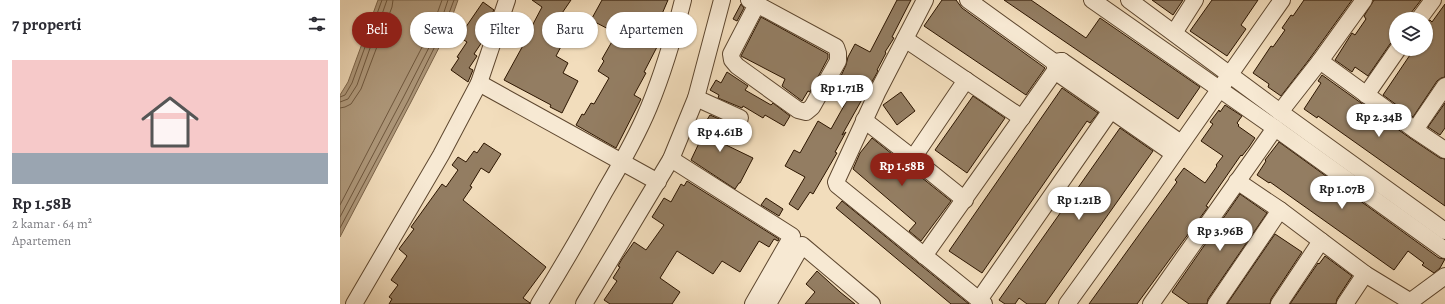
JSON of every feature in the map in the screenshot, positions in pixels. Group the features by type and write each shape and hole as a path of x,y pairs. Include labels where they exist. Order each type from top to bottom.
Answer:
{"street":[{"path":"354,304 441,155 478,83 507,0"},
{"path":"539,304 625,163 654,96 683,0"},
{"path":"584,304 655,180 671,159 696,98 722,0"},
{"path":"926,0 864,120 836,180 837,185 982,302 1115,105"},
{"path":"968,0 1057,65 1178,149"},
{"path":"1092,0 1275,128 1445,250"},
{"path":"1128,0 1445,231"},
{"path":"1174,33 1195,0"},
{"path":"1067,304 1282,0"},
{"path":"1280,112 1320,61 1364,0"},
{"path":"1424,12 1433,0"},
{"path":"753,2 836,47 838,61 812,108 806,112 798,110 737,66 732,60 731,54 753,2"},
{"path":"905,39 1022,118"},
{"path":"1366,95 1393,56"},
{"path":"1320,61 1445,150"},
{"path":"924,256 965,200 1057,65"},
{"path":"913,158 966,80"},
{"path":"478,83 655,180"},
{"path":"1415,130 1445,86"},
{"path":"696,98 740,118"},
{"path":"864,120 965,200"},
{"path":"1154,303 1275,128"},
{"path":"671,159 792,236 753,304"},
{"path":"1237,182 1280,210 1365,274 1409,303 1445,276"},
{"path":"1216,304 1280,210"},
{"path":"1279,304 1321,241"},
{"path":"768,304 802,245 872,304"},
{"path":"1345,304 1365,274"}],"water":[{"path":"378,0 458,0 454,12 410,12 410,48 439,48 340,237 340,95 348,82 360,48 402,48 402,12 374,12"}],"building":[{"path":"532,0 571,0 563,12 542,12 542,48 560,48 556,56 568,63 563,73 578,81 562,113 550,107 551,105 504,80 522,48 534,48 534,22 542,7"},
{"path":"602,0 668,0 663,12 606,12 606,28 598,24 598,12 595,12"},
{"path":"897,0 911,0 892,37 894,38 885,52 886,53 877,70 878,71 842,135 846,132 835,152 837,153 813,194 810,192 798,210 789,204 805,177 785,166 794,150 800,153 818,121 831,129 850,95 836,87 848,57 855,44 870,52"},
{"path":"942,0 956,0 962,8 1045,68 1026,95 924,26"},
{"path":"1004,0 1031,0 1086,38 1100,18 1200,87 1178,119"},
{"path":"1152,0 1183,0 1173,15"},
{"path":"1212,0 1258,0 1241,25 1246,29 1227,56 1190,31"},
{"path":"1304,0 1352,0 1281,96 1268,87 1269,84 1253,73 1271,46 1273,47 1285,30 1282,28 1291,15 1293,16"},
{"path":"1374,0 1421,0 1412,12 1389,12 1389,45 1368,76 1355,67 1352,72 1335,60 1352,33 1355,35 1366,19 1364,16"},
{"path":"483,2 494,10 493,12 476,12"},
{"path":"741,4 744,8 737,21 733,19"},
{"path":"1445,4 1445,77 1437,81 1413,117 1383,95 1409,56 1433,56 1433,21"},
{"path":"475,14 475,48 478,48 474,54 477,56 469,68 473,70 468,82 451,70 459,58 457,57 463,48 467,48 467,25"},
{"path":"761,17 828,54 828,58 810,92 808,91 802,101 782,86 785,79 741,56"},
{"path":"608,48 656,48 644,72 646,73 634,95 641,99 616,148 576,125 582,114 584,115 591,103 594,104 609,78 598,71 604,61 602,59"},
{"path":"727,72 748,86 745,90 771,105 773,103 790,116 784,126 765,115 763,118 743,106 742,108 718,98 719,95 710,90 716,80 721,83"},
{"path":"1322,75 1410,138 1440,158 1445,159 1445,206 1318,116 1317,118 1304,109 1321,83 1318,81"},
{"path":"1062,88 1098,113 1090,123 1087,121 982,273 949,251"},
{"path":"901,92 915,111 897,125 883,105"},
{"path":"973,96 1005,118 967,173 935,150"},
{"path":"1445,103 1445,128 1440,135 1428,127"},
{"path":"1225,105 1242,116 1237,123 1239,125 1238,126 1255,138 1242,156 1241,155 1214,194 1206,206 1208,207 1137,304 1089,304 1177,182 1175,180 1184,168 1205,183 1217,166 1216,165 1223,156 1201,141 1213,124 1210,122"},
{"path":"710,115 733,125 724,144 753,158 740,183 735,189 691,160 700,141 695,139"},
{"path":"1120,128 1153,151 1045,304 1027,304 1019,298 1015,304 1005,304 999,300"},
{"path":"872,138 951,201 921,241 909,231 916,223 853,169 860,153"},
{"path":"1279,142 1439,258 1445,259 1440,268 1434,273 1422,265 1424,263 1408,251 1394,270 1270,182 1269,183 1257,175 1266,161 1265,160"},
{"path":"484,143 501,154 489,173 481,168 470,186 472,187 463,200 546,267 523,298 530,304 389,304 392,299 389,297 398,285 391,280 407,256 399,249 414,229 411,227 442,184 446,187 458,170 452,165 458,157 466,162 474,151 477,153"},
{"path":"687,181 779,239 778,241 774,239 769,247 759,241 740,272 722,261 713,274 677,251 660,278 680,292 672,304 610,304 604,300 617,281 613,278 620,267 618,266 622,259 634,242 646,250 664,225 652,217 664,198 671,202 681,184 684,186"},
{"path":"1240,194 1267,213 1208,299 1207,304 1189,304 1172,292"},
{"path":"766,198 783,209 779,216 761,205"},
{"path":"842,201 969,304 951,304 836,208"},
{"path":"1275,234 1302,252 1271,299 1270,304 1227,304"},
{"path":"1325,256 1352,276 1337,299 1336,304 1290,304 1318,263 1319,264"},
{"path":"817,271 855,304 805,304 815,292 806,284"}]}
